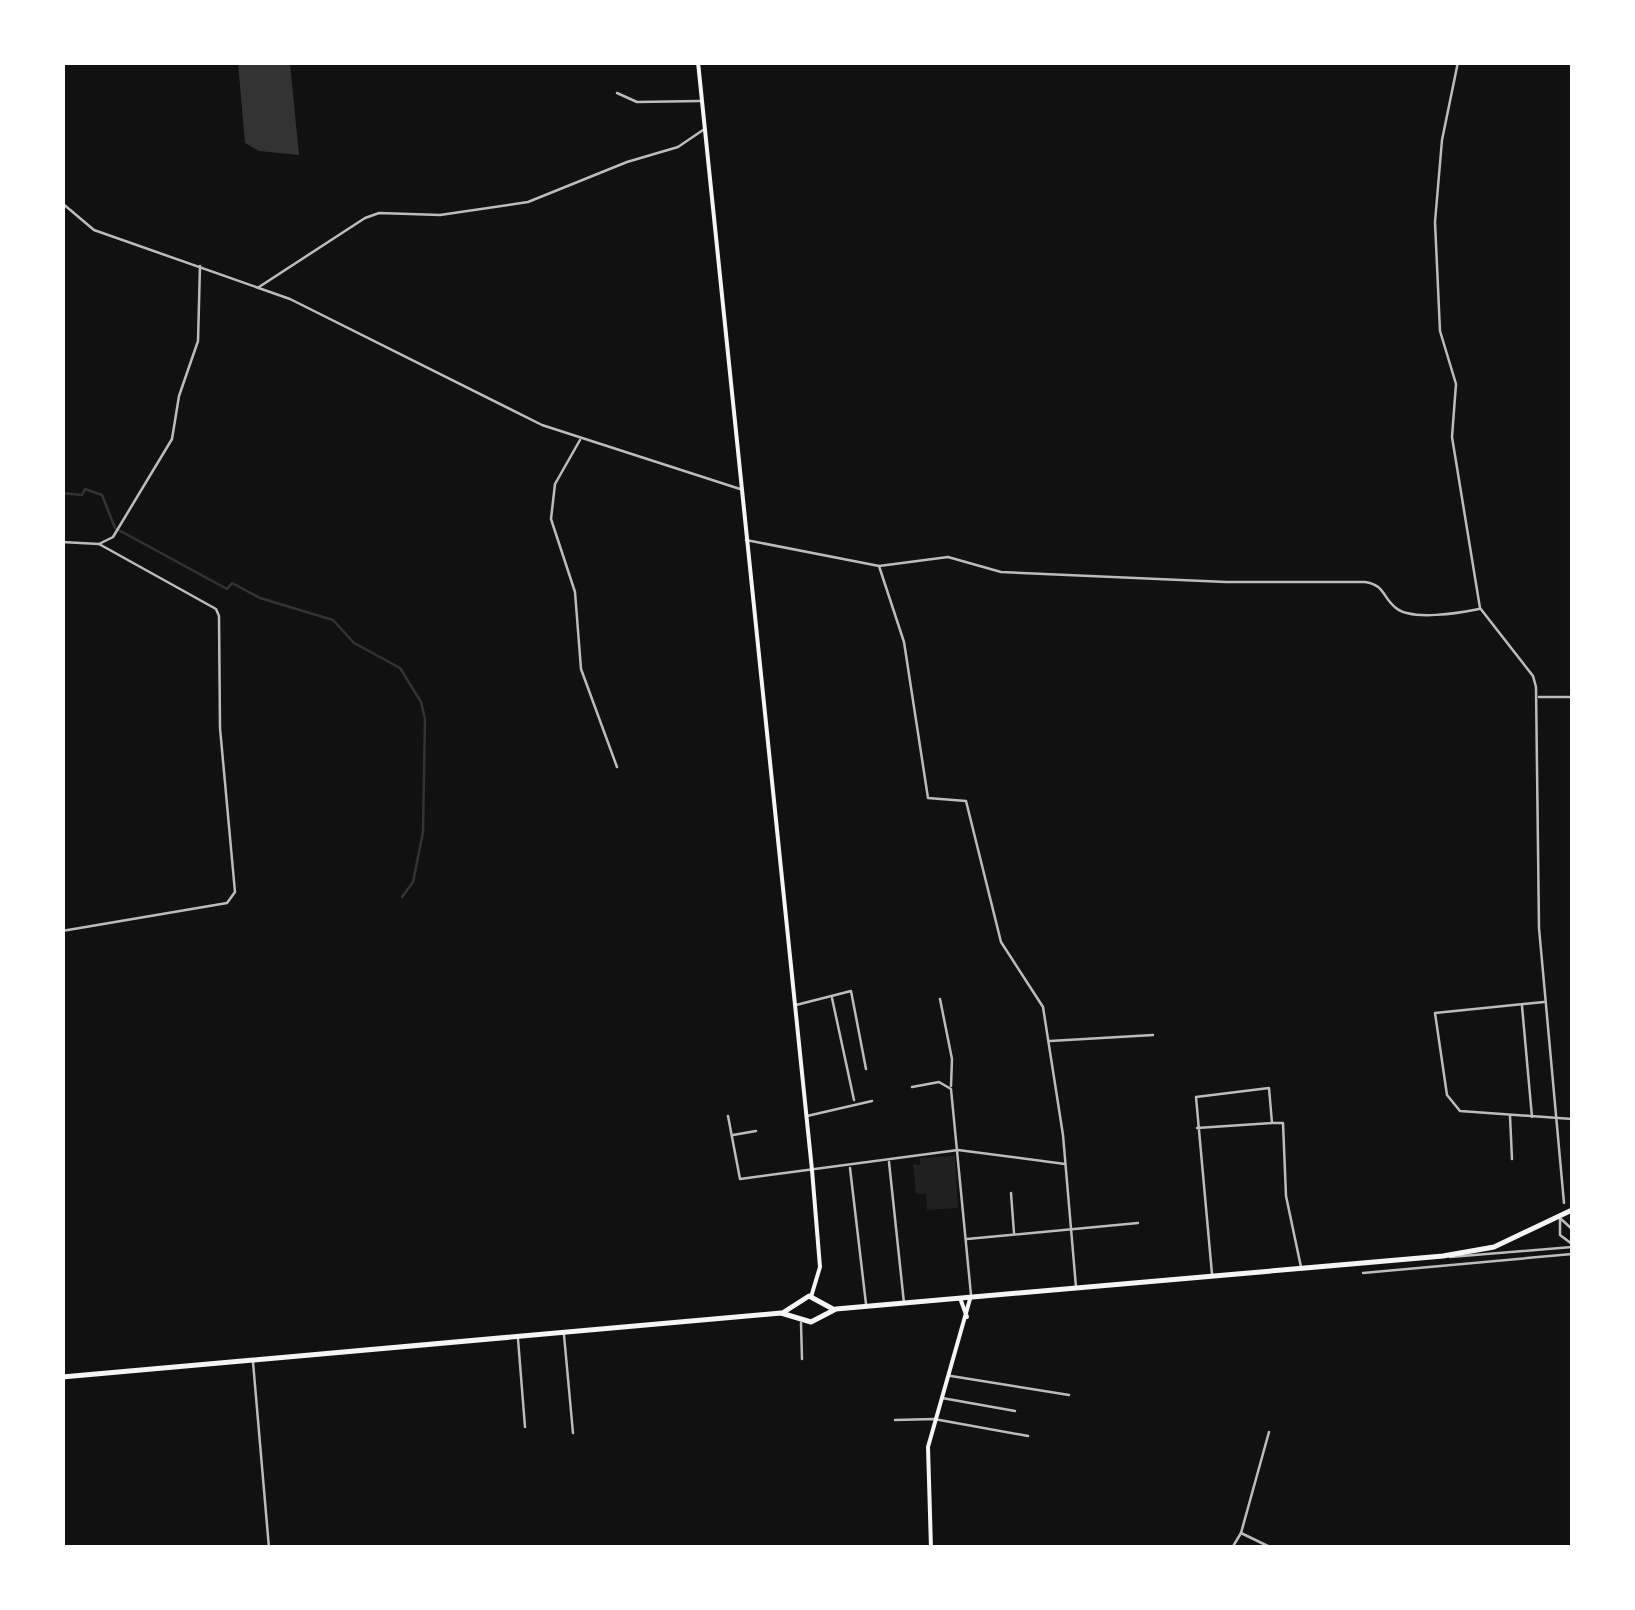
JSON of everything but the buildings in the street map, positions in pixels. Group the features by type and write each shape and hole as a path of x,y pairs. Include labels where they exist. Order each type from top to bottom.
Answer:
{"main road":[{"path":"698,62 820,1267 810,1297 781,1313"},
{"path":"62,1378 781,1313 810,1322 836,1309 1443,1256 1494,1247 1572,1210"},
{"path":"931,1548 926,1476 934,1419 971,1296"},
{"path":"810,1297 836,1309"},
{"path":"960,1298 966,1317"},
{"path":"819,1303 819,1316"},
{"path":"795,1305 799,1319"}],"street":[{"path":"1458,62 1442,140 1435,222 1440,331 1456,384 1452,436 1480,608 1533,676 1537,697 1538,879 1564,1203"},
{"path":"617,92 637,102 702,101"},
{"path":"260,286 365,218 379,213 472,213 528,202 678,147 704,129"},
{"path":"62,202 94,230 260,286 580,440 740,489"},
{"path":"98,544 120,527 172,439 180,396 198,341 200,266"},
{"path":"580,440 555,484 551,519 574,592 581,669 617,766"},
{"path":"746,540 879,566 948,558 1000,572 1365,582 1381,587 1396,608 1407,613 1480,608"},
{"path":"62,542 98,544 199,600 220,616 220,728 235,892 228,903 62,931"},
{"path":"879,566 904,642 928,798 966,801 1001,942 1040,999 1066,1164 1076,1288"},
{"path":"1537,697 1572,697"},
{"path":"794,1005 850,991 866,1069"},
{"path":"832,996 854,1100"},
{"path":"940,999 952,1059 951,1089 971,1296"},
{"path":"1545,1002 1439,1011 1433,1017 1449,1102 1460,1111 1572,1118"},
{"path":"1522,1004 1532,1117"},
{"path":"1048,1041 1154,1035"},
{"path":"912,1088 939,1082 951,1089"},
{"path":"1212,1276 1197,1128 1198,1094 1269,1088 1272,1123"},
{"path":"806,1116 872,1102"},
{"path":"1510,1115 1512,1159"},
{"path":"728,1116 740,1180 958,1150 1066,1164"},
{"path":"1197,1128 1283,1122 1286,1196 1301,1269"},
{"path":"731,1135 756,1131"},
{"path":"889,1160 904,1303"},
{"path":"850,1166 866,1306"},
{"path":"1011,1194 1014,1234"},
{"path":"1560,1218 1572,1229"},
{"path":"1560,1218 1560,1234 1572,1245"},
{"path":"965,1239 1138,1223"},
{"path":"1443,1256 1572,1245"},
{"path":"1362,1273 1572,1254"},
{"path":"799,1319 802,1359"},
{"path":"564,1333 573,1433"},
{"path":"518,1338 525,1427"},
{"path":"253,1361 269,1548"},
{"path":"949,1375 1070,1395"},
{"path":"941,1398 1015,1411"},
{"path":"895,1420 934,1419 1028,1436"},
{"path":"1232,1548 1241,1533 1270,1432"},
{"path":"1241,1533 1272,1548"}],"shaded area":[{"path":"238,63 290,63 299,155 259,151 245,143"},
{"path":"955,1156 958,1208 927,1210 926,1194 916,1194 913,1164 920,1165 920,1158"}],"waterway":[{"path":"62,493 82,495 85,489 102,495 115,528 227,589 232,583 260,598 333,620 354,643 400,668 421,702 425,719 423,832 413,882 402,897"}]}
